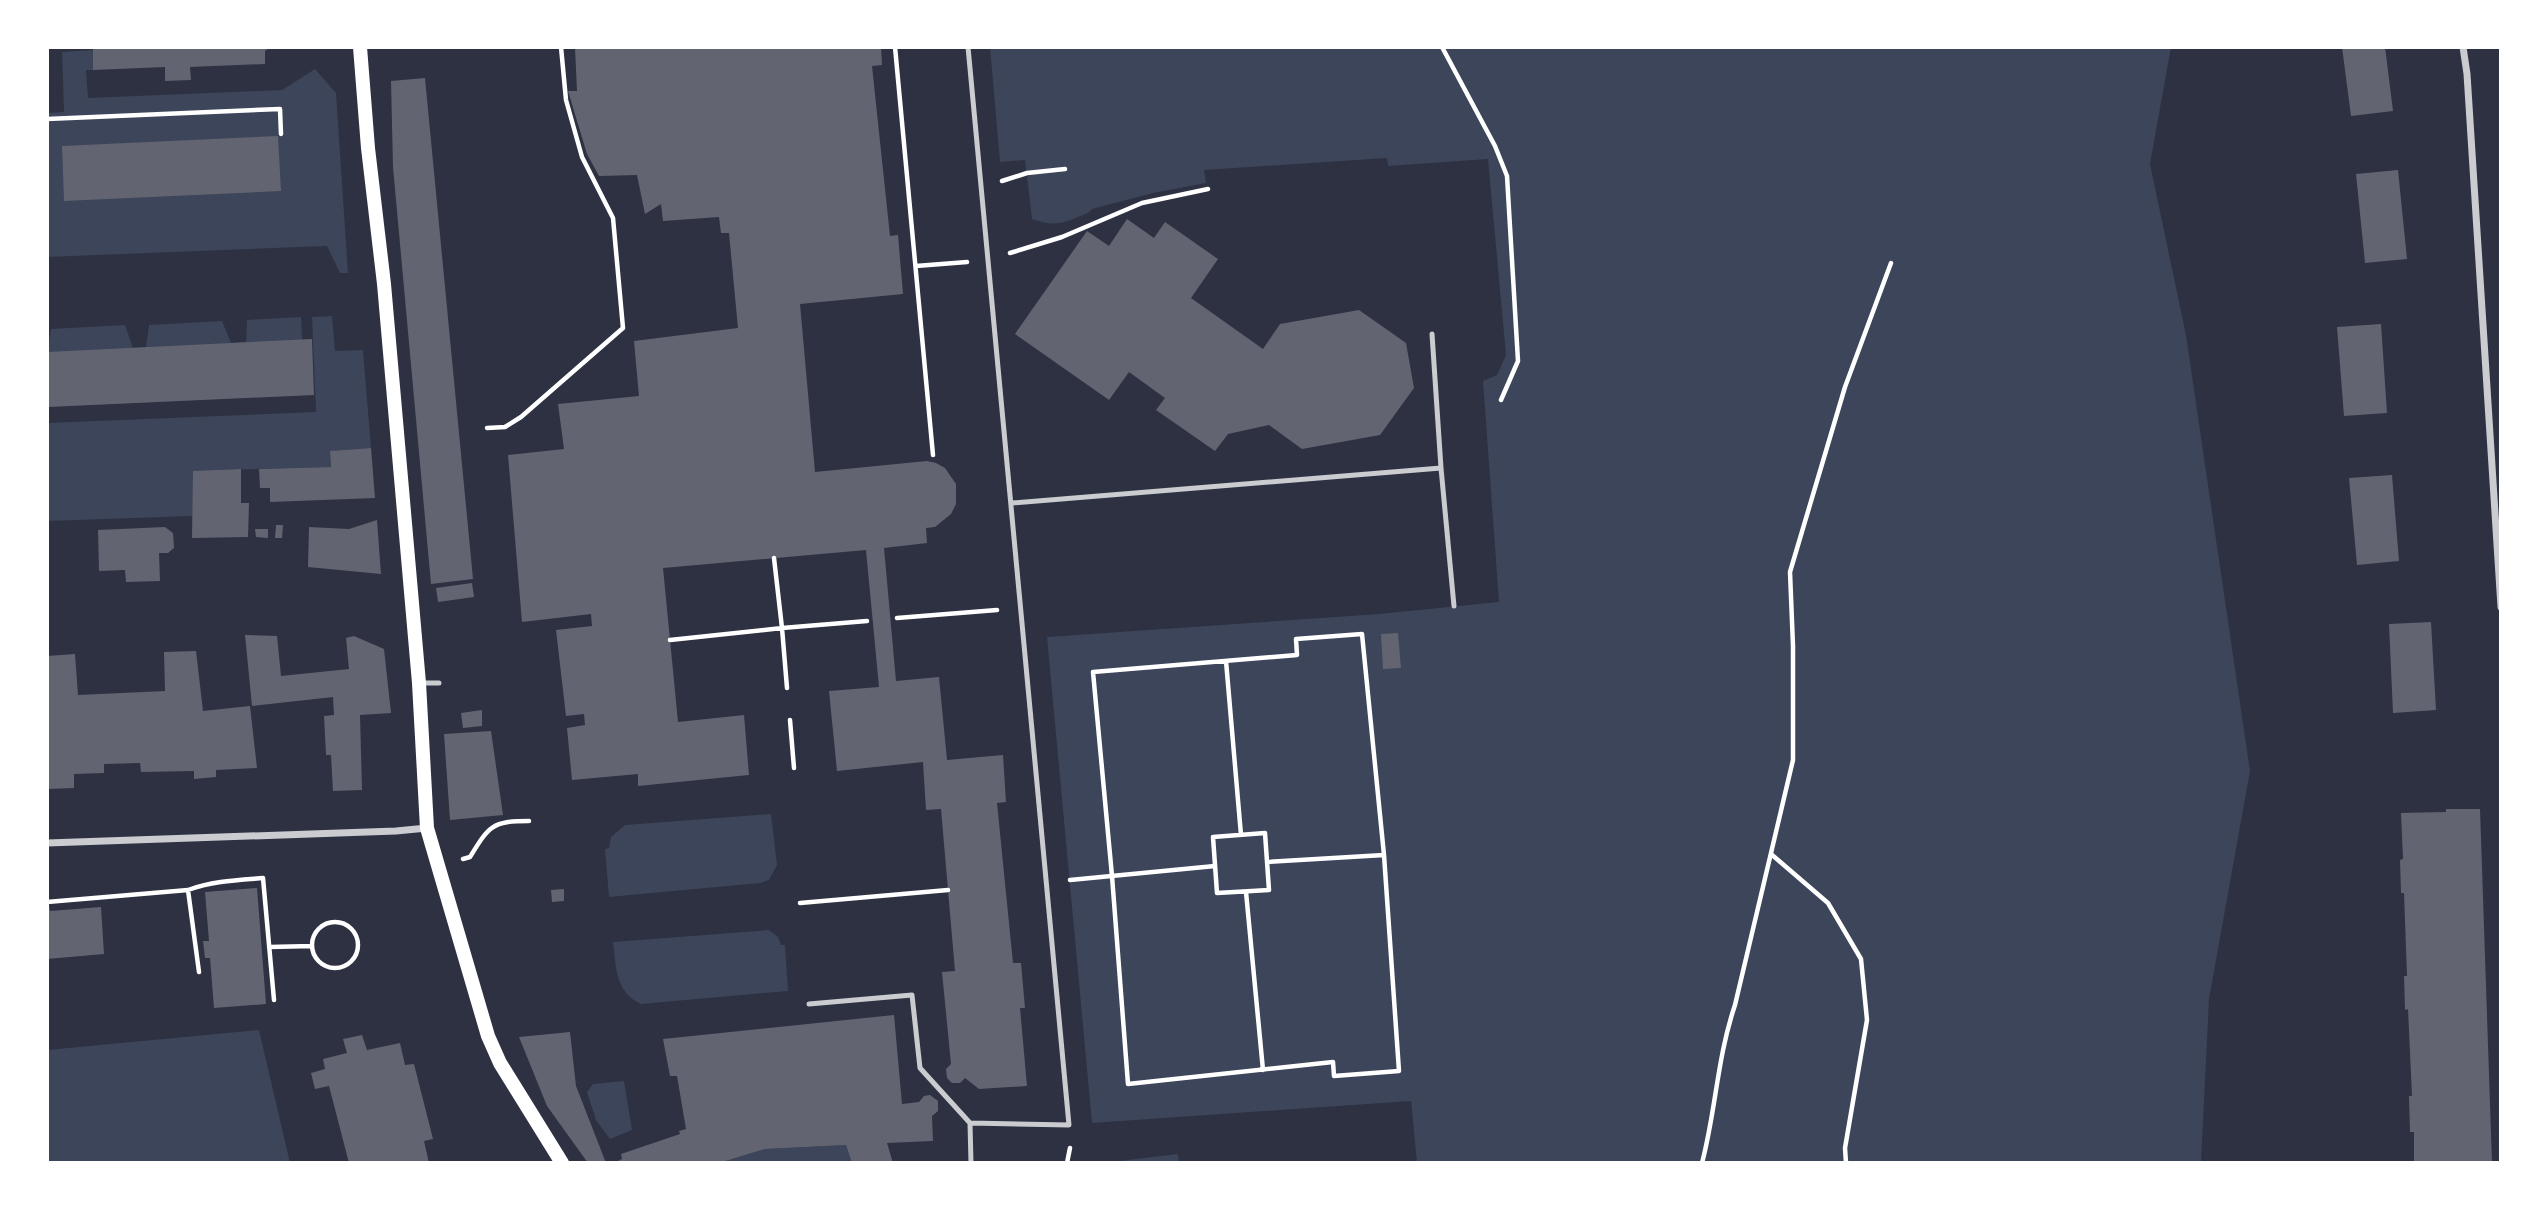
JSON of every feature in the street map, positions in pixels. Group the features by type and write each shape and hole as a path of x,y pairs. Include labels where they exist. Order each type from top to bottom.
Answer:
{"main road":[{"path":"360,47 419,683 427,828 480,1010 500,1063 562,1163"}],"street":[{"path":"2463,47 2467,74 2501,607"},
{"path":"47,843 427,828"}],"lane":[{"path":"968,47 1069,1125 970,1123"},
{"path":"1432,334 1454,606"},
{"path":"1012,503 1441,468"},
{"path":"419,683 439,683"},
{"path":"809,1003 912,995 920,1068 970,1123 971,1163"}],"path":[{"path":"487,428 505,427 522,417 623,328 613,218 582,157 566,100 561,47"},
{"path":"895,47 933,455"},
{"path":"1442,47 1495,146 1507,176 1518,361 1501,400"},
{"path":"47,118 280,109 281,134"},
{"path":"1027,173 1065,169"},
{"path":"915,266 988,260 1062,237 1142,203 1208,189"},
{"path":"1702,1163 1724,1039 1735,1005 1793,760 1790,572 1845,387 1891,263"},
{"path":"774,558 787,688"},
{"path":"897,618 1021,607"},
{"path":"670,640 867,621"},
{"path":"1362,634 1384,855 1399,1070 1334,1076 1334,1062 1128,1084 1093,671 1297,655 1296,639 1362,634"},
{"path":"1226,661 1241,835"},
{"path":"790,719 794,768"},
{"path":"483,836 491,826 503,821 529,821"},
{"path":"1265,833 1269,890 1217,893 1213,837 1241,835 1265,833"},
{"path":"1771,854 1828,903 1861,959 1867,1020 1845,1148 1846,1163"},
{"path":"1267,862 1384,855"},
{"path":"1070,880 1215,866"},
{"path":"47,902 188,890 229,881 263,878 274,1000"},
{"path":"188,890 199,972"},
{"path":"800,903 948,890"},
{"path":"1246,892 1263,1070"},
{"path":"334,922 353,931 358,945 352,959 339,968 331,968 317,960 312,946 312,938 320,927 334,922"},
{"path":"269,947 312,946"},
{"path":"1067,1163 1070,1148"}],"shaded area":[{"path":"990,47 2171,47 2150,164 2186,335 2250,771 2209,999 2201,1163 1417,1163 1411,1101 1092,1123 1047,637 1379,614 1499,602 1483,381 1497,375 1506,355 1488,159 1388,166 1387,158 1204,170 1206,183 1092,209 1061,223 1041,222 1032,219 1025,160 1000,162"},
{"path":"93,50 93,70 86,70 88,98 282,90 315,69 336,93 348,273 340,273 327,246 47,257 47,113 64,112 62,52"},
{"path":"332,316 335,351 363,350 371,448 330,451 331,467 217,470 193,516 47,521 47,423 316,412 312,317"},
{"path":"301,317 305,395 47,407 47,352 51,329 125,325 133,348 146,347 149,325 222,321 231,343 246,342 247,320"},
{"path":"771,814 777,865 769,880 609,897 605,849 609,848 611,837 625,825"},
{"path":"769,930 778,937 781,945 785,945 788,991 641,1004 626,993 618,978 613,942"},
{"path":"259,1030 290,1163 47,1163 47,1050"},
{"path":"624,1081 632,1130 610,1139 596,1120 587,1092 593,1084"},
{"path":"846,1145 852,1163 719,1163 765,1149"},
{"path":"1178,1154 1179,1163 1103,1163"}],"building":[{"path":"93,47 271,47 265,51 265,64 190,67 191,80 165,81 165,67 93,70"},
{"path":"575,47 881,47 882,65 872,66 890,236 898,235 903,294 800,304 815,472 927,461 945,468 956,484 956,504 951,514 935,527 926,528 927,543 884,548 896,681 939,677 947,760 1003,755 1006,802 997,803 1013,963 1021,963 1025,1008 1020,1008 1027,1086 979,1089 965,1078 960,1083 952,1083 947,1078 946,1069 951,1064 942,972 955,971 941,809 926,810 923,762 837,771 829,691 879,687 866,550 663,568 678,722 744,715 749,775 638,786 638,774 572,780 567,728 585,725 584,714 566,716 556,630 592,626 591,614 522,622 508,455 564,449 558,404 639,396 634,341 738,328 729,233 721,233 719,217 663,221 661,204 645,214 637,175 599,176 587,154 568,91 577,91"},
{"path":"2342,47 2385,47 2393,111 2351,116"},
{"path":"425,78 473,579 431,584 393,167 391,81"},
{"path":"278,136 281,191 64,201 62,146"},
{"path":"2398,170 2407,259 2365,263 2356,174"},
{"path":"1127,219 1154,238 1165,222 1218,259 1191,298 1263,349 1280,324 1359,310 1406,343 1414,388 1380,435 1302,449 1269,425 1228,434 1215,451 1156,410 1165,398 1129,372 1109,400 1015,334 1087,231 1109,246"},
{"path":"2381,324 2387,413 2344,416 2337,327"},
{"path":"312,339 314,395 47,407 47,352"},
{"path":"371,448 375,498 270,502 270,488 260,488 259,469 331,467 330,451"},
{"path":"241,469 241,503 249,503 248,537 192,538 193,471"},
{"path":"2392,475 2399,561 2357,565 2349,478"},
{"path":"377,520 381,574 308,567 309,527 349,529"},
{"path":"276,525 283,525 282,538 275,538"},
{"path":"165,527 173,533 174,548 168,553 159,553 160,581 126,582 125,570 99,571 98,530"},
{"path":"255,529 268,529 268,538 256,537"},
{"path":"472,583 474,597 438,602 436,588"},
{"path":"2431,622 2436,710 2393,713 2389,624"},
{"path":"1398,633 1401,668 1383,669 1381,634"},
{"path":"245,635 277,636 281,676 349,669 346,638 354,636 384,649 391,713 360,715 362,790 333,791 331,755 326,755 324,716 334,715 333,697 252,706"},
{"path":"196,651 203,711 250,706 257,768 216,770 216,777 194,779 194,771 141,772 140,763 104,764 104,773 74,774 74,788 47,789 47,656 75,654 78,695 165,691 164,652"},
{"path":"482,710 482,726 463,728 461,713"},
{"path":"491,731 503,815 450,820 444,734"},
{"path":"2446,809 2480,809 2492,1163 2414,1163 2414,1132 2410,1132 2409,1096 2412,1096 2408,1009 2405,1010 2404,976 2407,976 2404,893 2401,893 2401,813 2446,812"},
{"path":"257,888 266,1004 214,1008 210,958 205,958 203,941 209,941 205,892"},
{"path":"564,889 564,901 552,902 551,890"},
{"path":"47,905 50,911 101,907 104,954 47,959"},
{"path":"894,1015 902,1104 919,1102 924,1096 930,1095 938,1101 938,1111 932,1116 933,1141 887,1143 893,1163 852,1163 846,1145 765,1149 719,1163 614,1163 622,1159 621,1154 680,1134 679,1131 686,1129 677,1076 670,1076 663,1039"},
{"path":"570,1032 576,1086 606,1163 588,1163 547,1106 519,1037"},
{"path":"362,1035 367,1050 400,1043 405,1065 414,1064 433,1139 424,1141 429,1163 349,1163 329,1086 315,1089 311,1073 325,1069 323,1059 347,1053 343,1039"}]}
